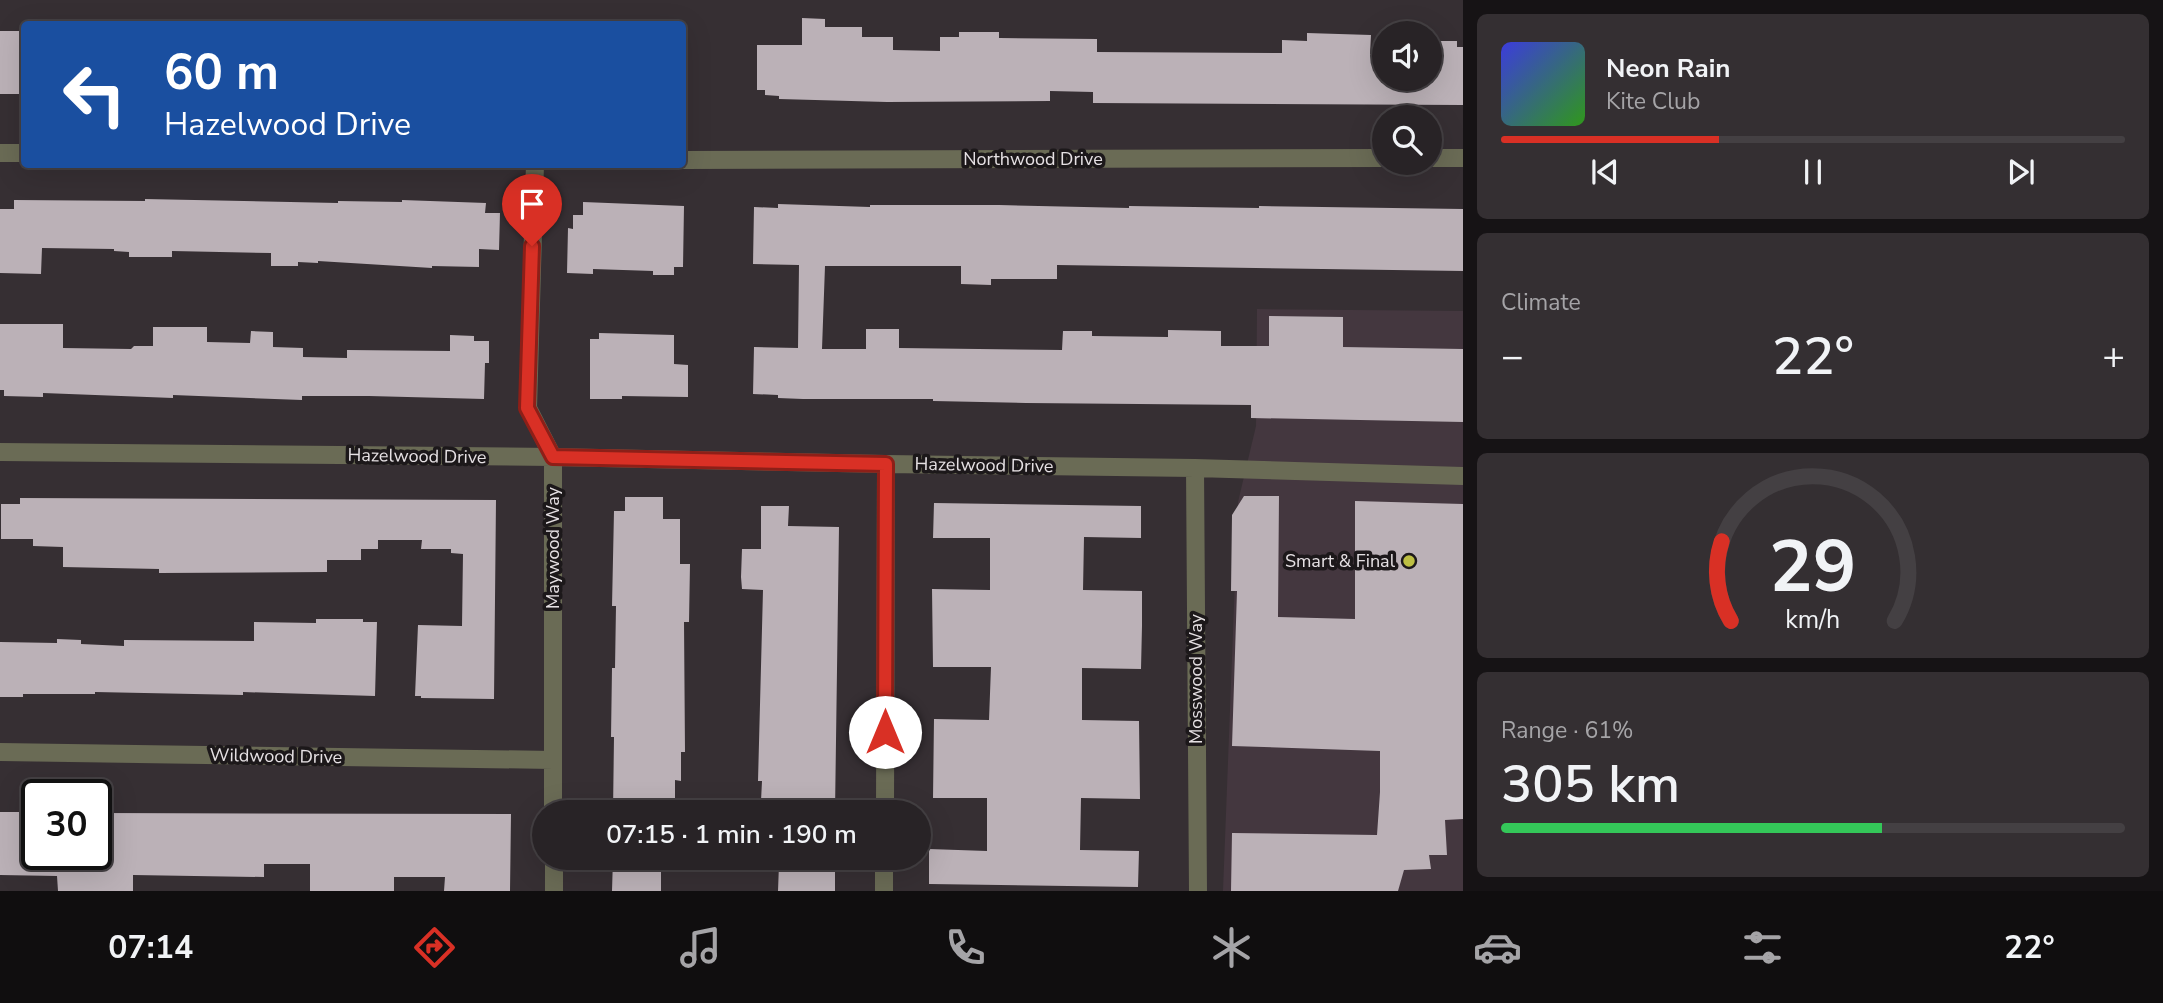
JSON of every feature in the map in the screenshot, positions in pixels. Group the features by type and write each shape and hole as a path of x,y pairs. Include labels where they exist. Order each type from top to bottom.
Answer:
{"street":[{"path":"0,153 21,153"},
{"path":"1442,158 1463,158"},
{"name":"Northwood Drive","path":"686,160 1372,159"},
{"name":"Maywood Way","path":"535,168 527,408 553,457 553,800"},
{"name":"Hazelwood Drive","path":"0,452 553,457 1463,475"},
{"path":"885,800 886,464"},
{"name":"Mosswood Way","path":"1195,468 1198,891"},
{"name":"Wildwood Drive","path":"0,752 553,760"},
{"path":"554,870 554,891"},
{"path":"884,870 884,891"}],"shaded area":[{"path":"1257,309 1463,311 1463,891 1223,891 1238,502 1256,426"}],"building":[{"path":"802,18 825,19 825,27 862,27 862,37 893,37 893,50 940,51 940,37 959,37 959,32 999,32 999,38 1097,39 1097,52 1282,53 1282,40 1307,41 1307,33 1371,35 1372,91 1442,91 1442,41 1457,41 1457,47 1463,47 1463,105 1093,103 1093,92 1050,91 1050,101 887,102 779,99 779,96 765,95 765,90 757,90 757,45 802,45"},
{"path":"0,31 21,31 21,94 0,94"},
{"path":"14,200 486,203 485,213 500,213 499,250 479,249 479,267 432,268 318,261 298,262 298,266 271,266 271,253 172,251 172,257 129,257 129,252 114,249 42,248 41,274 0,273 0,209 14,209"},
{"path":"583,202 684,206 683,267 674,267 674,275 653,275 653,271 593,269 593,274 567,273 568,228 573,229 573,215 583,215"},
{"path":"778,204 870,207 999,205 1463,209 1463,271 1057,265 1057,279 991,279 991,285 961,284 961,266 825,266 822,349 866,349 866,329 899,329 899,348 1062,350 1063,331 1092,331 1092,336 1168,337 1168,330 1221,331 1221,346 1269,346 1269,316 1343,317 1343,347 1463,349 1463,422 1251,418 1251,405 803,399 753,394 754,347 798,348 799,265 753,264 754,207 778,208"},
{"path":"0,324 63,324 63,348 131,349 134,346 153,346 153,327 207,327 207,342 250,343 251,331 273,332 273,347 303,348 303,357 347,358 347,350 450,351 450,335 474,336 474,341 489,341 489,363 485,363 484,399 302,396 302,400 43,393 43,397 4,396 4,390 0,390"},
{"path":"599,333 674,335 674,364 688,365 688,397 622,396 622,399 590,399 590,339 599,339"},
{"path":"1244,496 1279,496 1278,617 1355,619 1355,501 1463,504 1463,819 1445,820 1447,855 1429,855 1431,869 1404,870 1398,891 1231,891 1232,833 1377,835 1380,792 1380,751 1232,746 1237,591 1231,591 1232,515"},
{"path":"625,497 663,497 663,519 680,519 680,564 690,564 689,622 684,622 685,752 681,752 681,781 675,780 675,800 613,800 614,737 611,737 616,606 612,606 614,511 625,511"},
{"path":"20,498 496,500 494,699 415,696 418,625 462,626 463,554 451,553 451,549 421,549 422,540 378,540 378,549 361,549 361,560 327,560 327,572 159,573 159,569 63,567 63,547 33,546 33,539 1,539 1,504 20,504"},
{"path":"934,503 1141,506 1141,538 1084,537 1083,590 1142,591 1141,669 1082,668 1082,720 1139,721 1140,799 1081,798 1080,850 1139,851 1138,887 929,884 931,849 987,851 987,798 933,798 934,719 989,720 991,667 933,667 932,589 990,590 990,538 933,538"},
{"path":"761,506 789,506 788,526 839,527 835,800 761,800 762,781 758,781 763,590 742,589 741,577 742,549 761,549"},
{"path":"316,619 363,619 363,622 377,622 375,696 243,692 243,695 95,692 0,697 0,642 57,643 57,639 81,640 81,644 124,646 124,640 254,641 254,622 316,623"},
{"path":"0,812 21,812 21,870 112,870 112,813 511,814 510,891 444,891 445,877 394,877 394,891 310,891 310,864 264,864 264,877 133,875 133,891 58,891 57,876 0,875"},
{"path":"613,870 661,870 661,891 612,891"},
{"path":"779,870 835,870 835,891 778,891"}],"place":[{"name":"Smart & Final","path":"1409,561"}],"route":[{"path":"532,246 527,408 553,457 886,464 885,732"}]}
